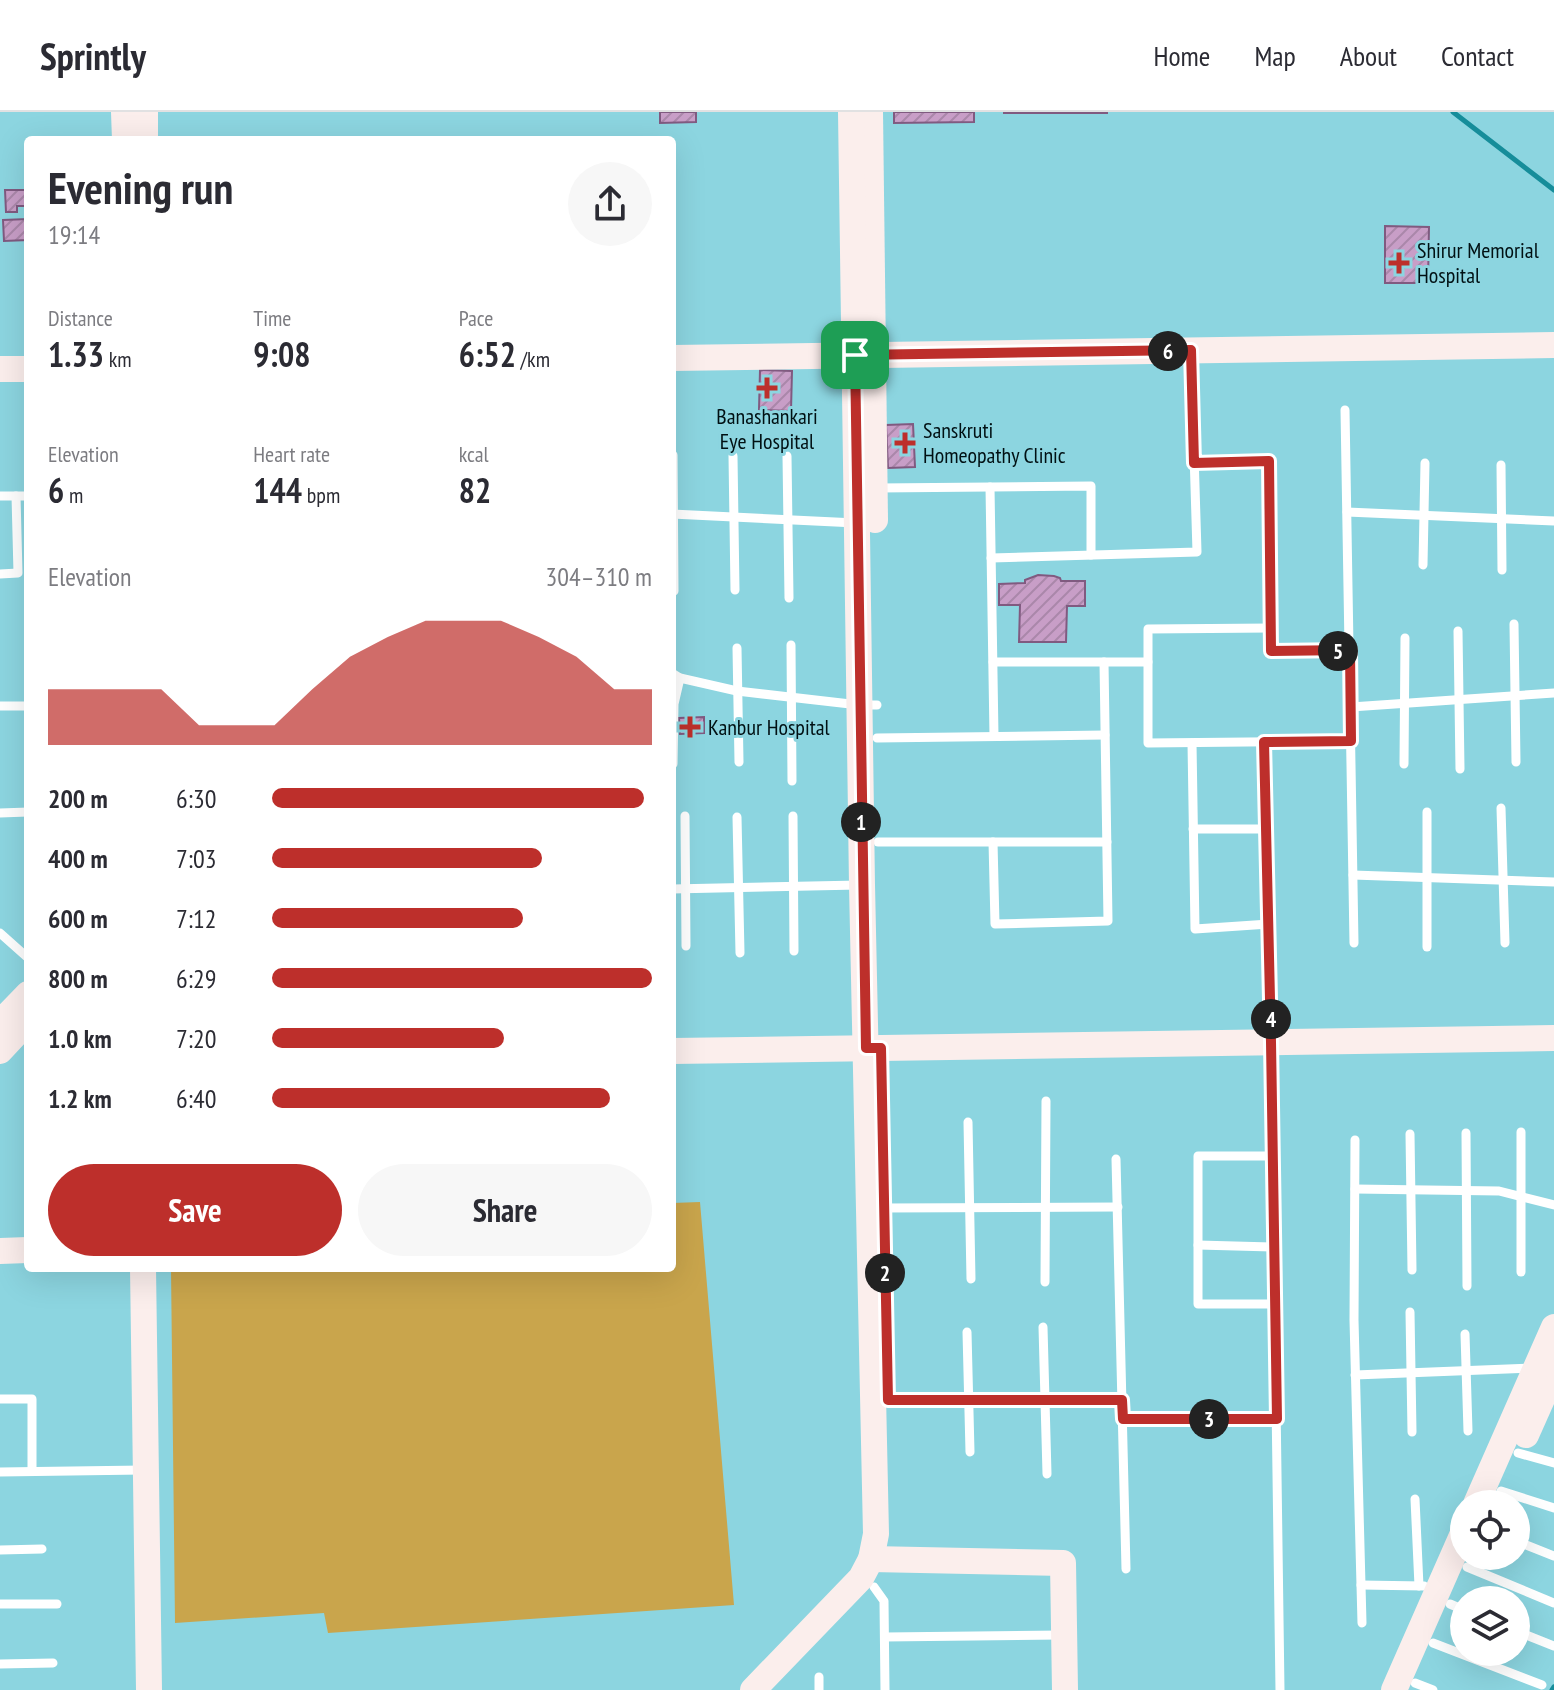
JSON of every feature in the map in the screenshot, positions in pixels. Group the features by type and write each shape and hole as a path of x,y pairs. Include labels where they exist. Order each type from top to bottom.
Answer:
{"street":[{"path":"124,112 125,136"},
{"path":"145,112 145,136"},
{"path":"753,1690 879,1560 890,1539 884,1208 862,885 875,488 864,355 851,112"},
{"path":"773,1690 874,1587 885,1568 879,1560 876,1534 874,1048 877,738 868,705 857,523 870,112"},
{"path":"676,358 1554,345"},
{"path":"0,369 24,369"},
{"path":"0,1023 24,998"},
{"path":"0,1051 24,1025"},
{"path":"676,1051 1554,1038"},
{"path":"0,1251 24,1250"},
{"path":"143,1272 149,1690"},
{"path":"1502,1490 1541,1411 1554,1327"},
{"path":"1484,1490 1549,1372"},
{"path":"879,1560 1063,1563 1065,1690"},
{"path":"1413,1688 1451,1570"},
{"path":"1413,1688 1433,1643 1443,1596 1462,1570"}],"lane":[{"path":"991,558 1197,552 1191,350"},
{"path":"1345,410 1354,943"},
{"path":"733,456 735,590"},
{"path":"787,456 789,598"},
{"path":"1194,463 1269,461 1271,651 1350,650"},
{"path":"1423,565 1425,463"},
{"path":"1501,465 1502,570"},
{"path":"875,488 1091,486 1091,555"},
{"path":"990,487 994,736"},
{"path":"0,496 24,496"},
{"path":"0,574 18,573 16,496"},
{"path":"1347,512 1554,521"},
{"path":"676,514 857,523"},
{"path":"1514,624 1516,762"},
{"path":"1271,628 1148,629 1148,743 1351,741"},
{"path":"1458,631 1460,769"},
{"path":"1404,764 1405,638"},
{"path":"791,645 792,781"},
{"path":"737,648 739,762"},
{"path":"993,662 1148,662"},
{"path":"993,842 995,924 1108,921 1104,662"},
{"path":"676,675 737,691 868,705"},
{"path":"1351,707 1554,693"},
{"path":"0,706 24,706"},
{"path":"877,738 1105,735"},
{"path":"1264,742 1280,1690"},
{"path":"1192,743 1195,929 1269,924"},
{"path":"1501,808 1505,943"},
{"path":"0,813 24,812"},
{"path":"1427,812 1427,947"},
{"path":"685,816 686,946"},
{"path":"793,816 794,951"},
{"path":"737,817 740,953"},
{"path":"1193,829 1266,829"},
{"path":"878,842 1107,842"},
{"path":"1353,875 1554,882"},
{"path":"676,889 862,885"},
{"path":"0,951 4,937 24,954"},
{"path":"1045,1282 1046,1101"},
{"path":"968,1122 971,1279"},
{"path":"1521,1132 1521,1272"},
{"path":"1466,1133 1467,1286"},
{"path":"1410,1134 1412,1270"},
{"path":"1355,1140 1355,1375 1362,1623"},
{"path":"1273,1156 1198,1156 1198,1304 1275,1304"},
{"path":"1116,1159 1126,1569"},
{"path":"1355,1189 1499,1191 1554,1205"},
{"path":"884,1208 1118,1207"},
{"path":"1198,1245 1274,1247"},
{"path":"1410,1312 1412,1432"},
{"path":"1043,1327 1047,1474"},
{"path":"967,1332 970,1452"},
{"path":"1465,1334 1468,1431"},
{"path":"1355,1375 1549,1372"},
{"path":"0,1399 32,1399 32,1471"},
{"path":"888,1400 1122,1400"},
{"path":"1123,1419 1277,1419"},
{"path":"1518,1453 1554,1463"},
{"path":"0,1472 146,1470"},
{"path":"1361,1585 1443,1596 1415,1499"},
{"path":"1530,1504 1554,1508"},
{"path":"1530,1547 1554,1556"},
{"path":"0,1550 42,1549"},
{"path":"1487,1570 1554,1603"},
{"path":"874,1587 884,1601 885,1690"},
{"path":"0,1604 57,1604"},
{"path":"885,1637 1064,1635"},
{"path":"1530,1637 1554,1646"},
{"path":"1433,1643 1542,1685"},
{"path":"0,1664 53,1663"},
{"path":"819,1677 819,1690"}],"shaded area":[{"path":"700,1202 734,1605 328,1633 324,1613 175,1623 171,1272 676,1272 676,1203"}],"building":[{"path":"660,112 696,112 696,122 660,123"},
{"path":"894,112 974,112 974,122 894,123"},
{"path":"1107,112 1107,113 1004,113"},
{"path":"5,190 24,190 24,206 17,206 17,212 6,212"},
{"path":"24,219 24,240 4,241 3,220"},
{"path":"1385,226 1429,227 1428,283 1385,283"},
{"path":"760,370 792,371 791,411 759,410"},
{"path":"913,424 915,467 888,468 886,425"},
{"path":"1038,575 1054,576 1061,581 1085,581 1085,606 1067,606 1066,642 1019,642 1020,605 999,605 999,584 1025,583 1025,580"},
{"path":"704,717 704,733 680,734 679,718"}],"waterway":[{"path":"1453,112 1554,190"}],"place":[{"name":"Shirur Memorial Hospital","path":"1399,263"},
{"name":"Banashankari Eye Hospital","path":"767,388"},
{"name":"Sanskruti Homeopathy Clinic","path":"905,443"},
{"name":"Kanbur Hospital","path":"690,727"}],"route":[{"path":"1191,350 1194,463 1269,461 1271,651 1350,650 1351,741 1264,742 1277,1419 1123,1419 1122,1400 888,1400 881,1048 866,1048 855,355 1191,350"}]}
